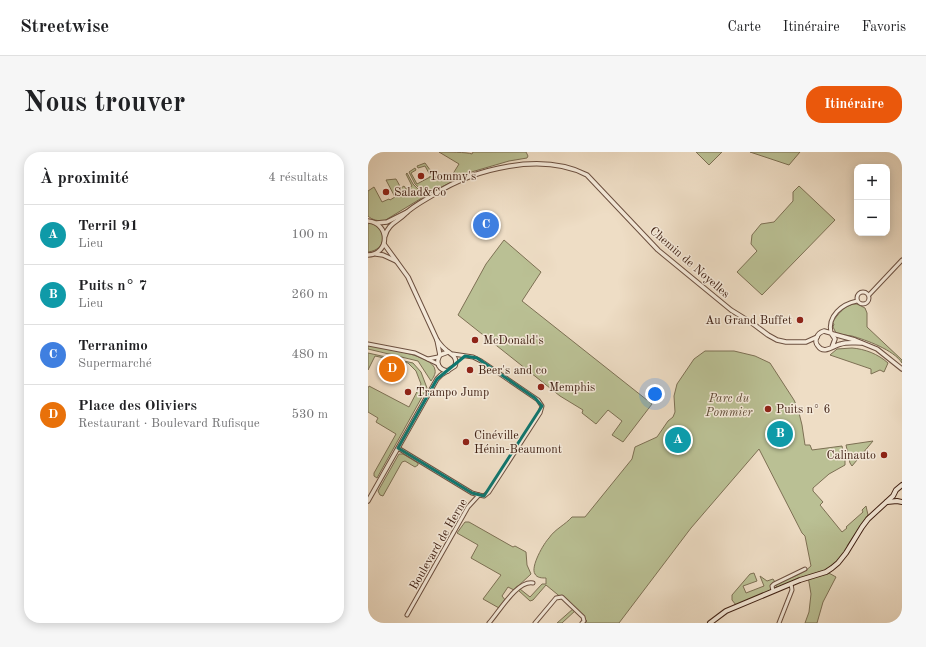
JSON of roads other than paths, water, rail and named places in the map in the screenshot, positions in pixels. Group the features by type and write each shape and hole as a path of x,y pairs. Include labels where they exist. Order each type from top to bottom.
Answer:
{"main road":[{"path":"710,623 716,621 726,611 826,572 838,563 846,553 868,519 895,494 896,490 901,487"},
{"path":"895,494 900,501"},
{"path":"886,502 900,501"}],"street":[{"path":"377,223 387,222 408,211 435,193 467,176 502,165 538,160"},
{"name":"Chemin de Noyelles","path":"546,160 576,167 587,175 658,250 731,310 773,338 786,342 806,342 817,344"},
{"path":"374,254 382,248 388,228 408,211"},
{"path":"369,220 377,223 383,229 385,236"},
{"path":"384,244 408,276 437,340 439,356 437,379"},
{"path":"368,255 383,255 398,263"},
{"path":"857,301 862,305 866,304 869,301 869,295 902,260"},
{"path":"857,301 857,296 860,293 866,292 869,295"},
{"path":"857,301 842,307 834,316 830,324 817,337 817,344 820,348 828,350 844,343 861,343"},
{"path":"830,324 835,341 832,347"},
{"path":"824,331 850,338 877,349 902,369"},
{"name":"Chemin de Noyelles","path":"806,342 817,337"},
{"path":"437,340 448,352 453,354 456,359 456,363"},
{"path":"368,344 415,353 438,365 443,370 448,371"},
{"path":"426,359 448,352"},
{"name":"Boulevard de Herne","path":"407,615 468,507 479,495 484,496 489,492 542,408 541,404 536,398 481,361 473,357 453,354"},
{"path":"368,501 437,379 453,368 456,363 465,356"},
{"path":"898,365 902,372"},
{"path":"398,448 479,495"},
{"path":"773,592 772,586 774,584 805,569"},
{"path":"489,623 517,589 526,583 533,583"},
{"path":"779,623 792,590 792,584"},
{"path":"535,623 556,598 561,597 583,617 584,621 582,623"}],"place":[{"name":"Tommy's","path":"421,176"},
{"name":"Salad&Co","path":"386,192"},
{"name":"Terranimo","path":"486,225"},
{"name":"Au Grand Buffet","path":"800,320"},
{"name":"McDonald's","path":"475,340"},
{"name":"Place des Oliviers","path":"392,369"},
{"name":"Beer's and co","path":"470,370"},
{"name":"Memphis","path":"541,387"},
{"name":"Trampo Jump","path":"408,392"},
{"name":"Puits n° 6","path":"768,409"},
{"name":"Puits n° 7","path":"780,434"},
{"name":"Terril 91","path":"678,440"},
{"name":"Cinéville Hénin-Beaumont","path":"466,442"},
{"name":"Calinauto","path":"884,455"}],"park label":[{"name":"Parc du Pommier","path":"729,405"}]}
